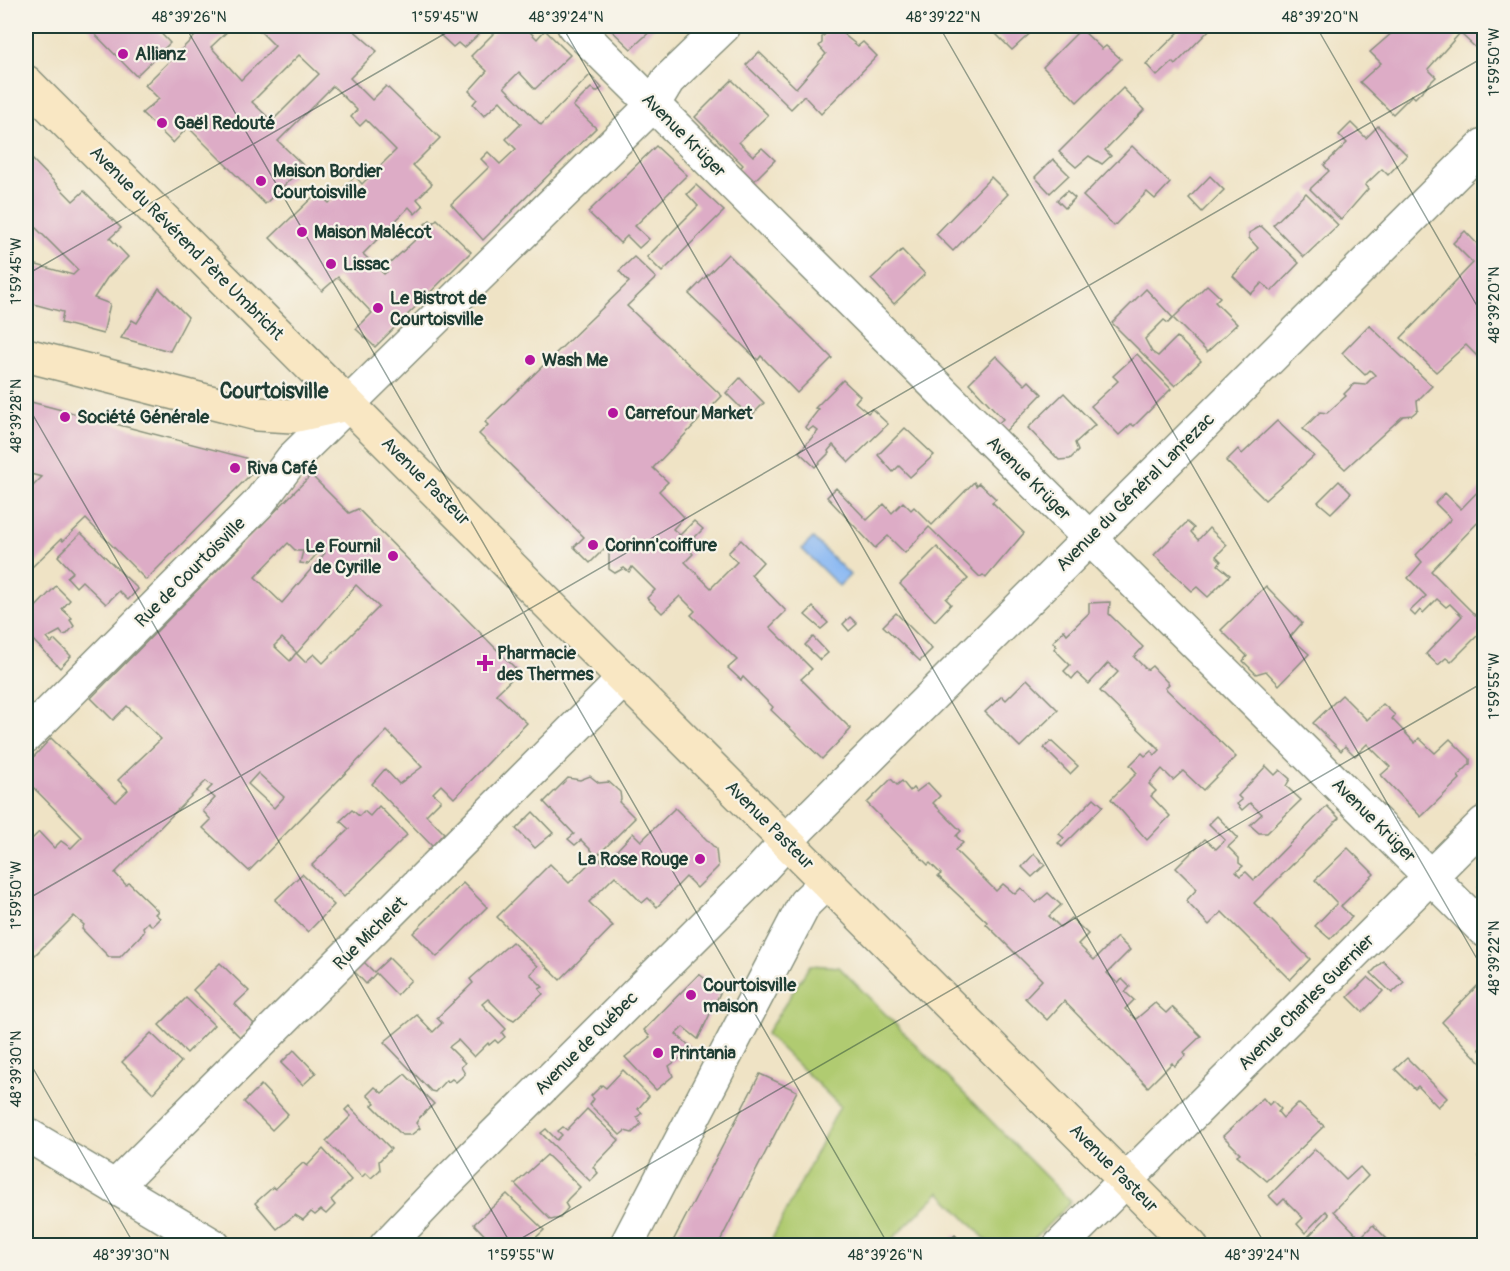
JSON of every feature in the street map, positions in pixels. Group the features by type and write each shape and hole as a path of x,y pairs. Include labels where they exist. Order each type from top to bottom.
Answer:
{"main road":[{"name":"Avenue du Révérend Père Umbricht","path":"26,82 348,404"},
{"path":"26,355 257,414 293,416 348,404"},
{"name":"Avenue Pasteur","path":"348,404 1191,1245"}],"street":[{"name":"Avenue Krüger","path":"574,26 1485,930"},
{"name":"Rue de Courtoisville","path":"26,736 258,504 291,459 653,105 669,80 724,26"},
{"name":"Avenue du Général Lanrezac","path":"787,842 1089,537 1485,145"},
{"name":"Rue Michelet","path":"115,1187 624,679"},
{"name":"Avenue Charles Guernier","path":"1060,1245 1485,823"},
{"name":"Avenue de Québec","path":"386,1245 787,842"},
{"path":"626,1245 805,903 827,882"},
{"path":"26,1134 214,1245"}],"green space":[{"path":"810,965 839,967 1071,1202 1028,1245 991,1245 940,1192 886,1245 769,1245 840,1106 766,1034"}],"water":[{"path":"813,538 850,575 839,586 802,549"}],"building":[{"path":"87,26 154,26 170,43 136,76"},
{"path":"185,26 233,26 211,47 241,80 275,46 255,26 349,26 377,51 350,78 372,100 386,86 440,138 413,165 432,184 417,199 423,206 415,214 409,207 363,254 384,274 389,270 386,267 428,228 425,224 430,220 433,223 437,219 471,252 375,347 356,329 372,313 338,277 322,291 270,238 317,193 329,203 355,176 362,184 396,150 366,120 360,126 351,117 357,110 333,86 278,141 304,166 265,204 188,127 173,143 142,113 159,99 145,85 195,36","holes":["299,55 319,74 272,121 252,102"]},
{"path":"422,26 476,26 481,32 464,48 458,43 453,47 437,32 427,31"},
{"path":"501,26 524,26 537,39 545,30 570,55 535,89 519,72 504,87 541,125 590,75 602,88 596,92 591,88 573,106 596,128 483,240 451,204 489,167 481,159 488,152 500,164 516,149 506,139 521,124 500,101 484,116 473,104 477,99 469,91 487,71 471,56"},
{"path":"607,26 656,26 631,49"},
{"path":"988,26 1038,26 1012,50"},
{"path":"1185,26 1213,26 1175,65 1172,62 1157,76 1146,64"},
{"path":"1400,26 1453,26 1460,33 1428,69 1436,77 1415,98 1412,95 1393,114 1360,82 1381,63 1370,52"},
{"path":"1468,26 1484,26 1484,44 1478,50 1460,33"},
{"path":"831,29 837,29 858,46 863,42 877,56 821,114 804,96 791,109 746,65 759,52 796,88 826,54 819,46 822,43 822,37"},
{"path":"1081,29 1102,49 1106,46 1121,59 1077,102 1043,67"},
{"path":"732,80 768,115 739,142 753,156 762,148 775,160 747,188 734,175 743,165 695,117"},
{"path":"1123,88 1144,110 1105,150 1111,156 1102,164 1089,156 1076,167 1059,152"},
{"path":"1351,123 1366,138 1378,126 1407,155 1388,175 1382,169 1365,185 1368,189 1341,220 1310,189 1329,171 1324,165 1347,143 1339,135"},
{"path":"656,146 687,175 635,226 649,239 639,248 627,236 620,243 588,212"},
{"path":"1132,146 1170,183 1155,199 1147,192 1114,226 1083,196"},
{"path":"26,153 73,201 84,191 121,228 110,238 128,257 107,278 94,298 110,304 103,334 61,323 63,312 26,302 26,262 73,275 78,270 26,218"},
{"path":"1053,159 1069,175 1050,193 1035,177"},
{"path":"1210,176 1224,190 1202,212 1189,198"},
{"path":"991,177 1008,194 953,251 936,234"},
{"path":"696,185 724,211 662,272 647,257 698,206 687,194"},
{"path":"1067,191 1075,198 1065,208 1057,200"},
{"path":"1306,193 1338,225 1304,257 1273,225"},
{"path":"1261,226 1299,263 1272,291 1262,283 1251,294 1233,276 1258,248 1249,238 1249,233"},
{"path":"1465,231 1484,251 1484,363 1466,345 1436,372 1401,338 1473,263 1453,243"},
{"path":"902,250 925,274 894,304 871,279"},
{"path":"728,254 832,358 797,393 761,356 758,360 689,294"},
{"path":"634,257 656,278 627,306 722,396 653,468 668,482 659,491 684,517 673,529 680,535 694,521 703,529 686,546 693,554 685,562 711,588 737,562 728,553 741,540 763,562 751,575 786,611 770,627 812,669 801,679 851,729 822,759 771,710 773,707 743,677 741,680 728,668 737,660 691,615 695,611 680,596 662,613 647,598 655,590 632,567 629,572 624,568 615,573 609,569 609,544 590,563 574,547 584,537 479,434 488,425 485,422 629,282 619,271"},
{"path":"1207,285 1220,297 1215,302 1237,324 1207,352 1173,318"},
{"path":"159,288 188,317 170,351 121,338 132,320 137,323"},
{"path":"1146,289 1173,318 1168,323 1164,320 1145,339 1152,352 1158,356 1177,337 1201,361 1175,386 1112,323"},
{"path":"1369,325 1432,386 1417,401 1418,410 1412,415 1403,416 1345,469 1303,429 1320,412 1327,413 1346,396 1344,394 1354,384 1365,385 1375,375 1370,370 1365,375 1342,353"},
{"path":"1137,354 1171,389 1134,426 1131,424 1119,435 1091,406 1118,381 1113,376"},
{"path":"996,356 1025,385 1029,381 1042,394 998,439 990,431 1003,419 969,383"},
{"path":"740,378 764,403 750,417 726,393"},
{"path":"843,380 860,396 855,402 868,413 872,409 888,424 849,462 833,445 829,453 815,467 799,452 818,431 813,427 809,430 805,427 819,409 815,408"},
{"path":"1064,393 1095,425 1075,443 1078,451 1070,459 1059,460 1028,428"},
{"path":"31,402 246,458 251,474 146,580 86,519 31,568 26,563 26,493 42,477 26,473 26,413 28,414"},
{"path":"1277,421 1314,456 1265,500 1226,461 1238,449 1242,454"},
{"path":"905,428 934,455 910,477 899,466 893,472 878,455"},
{"path":"311,475 349,513 358,509 519,672 496,694 527,723 454,798 441,785 433,793 441,800 426,815 444,833 432,846 372,784 385,769 399,784 422,767 387,731 249,871 203,828 211,820 203,811 215,798 207,791 212,786 206,781 115,873 158,911 155,914 160,918 152,926 148,922 143,927 144,932 120,957 109,957 82,929 84,925 74,916 26,964 26,834 31,840 39,832 54,848 61,841 71,848 82,837 26,780 26,765 51,738 116,802 128,790 118,780 161,739 127,706 113,720 91,698","holes":["288,543 296,551 303,551 300,563 308,564 321,549 325,553 282,603 255,577","356,585 379,607 323,663 314,654 305,662 296,653 290,661 274,646 282,638 297,653","258,773 284,797 274,808 248,784"]},
{"path":"1339,481 1351,493 1331,513 1318,502"},
{"path":"974,482 976,486 979,483 996,499 992,502 1024,533 986,578 983,575 980,577 929,527 905,553 888,536 875,548 827,497 836,488 867,520 884,504 892,513 903,502 911,510 914,507 932,525"},
{"path":"1484,485 1484,516 1431,571 1484,624 1484,629 1451,662 1446,658 1438,665 1426,654 1462,616 1450,604 1446,607 1437,599 1423,613 1420,610 1415,616 1410,611 1426,596 1408,578 1422,562 1416,555 1451,519 1435,503 1445,493 1461,509"},
{"path":"1187,522 1194,528 1191,532 1198,540 1209,528 1227,545 1216,556 1221,561 1218,565 1230,575 1208,597 1197,587 1192,591 1154,555"},
{"path":"81,533 138,589 128,600 119,591 106,604 82,581 76,587 67,577 73,572 58,556"},
{"path":"937,547 968,579 946,599 951,604 935,621 900,584"},
{"path":"56,586 70,600 62,609 72,618 70,620 74,626 67,634 63,635 60,631 47,638 51,643 55,640 71,656 60,668 26,633 26,617"},
{"path":"1266,586 1302,623 1290,637 1309,654 1279,685 1266,671 1256,674 1243,661 1247,656 1221,630"},
{"path":"1110,602 1109,614 1143,647 1134,657 1147,670 1152,666 1169,684 1165,688 1236,757 1203,790 1183,771 1173,780 1162,769 1149,784 1156,791 1151,796 1170,816 1147,840 1111,799 1137,773 1130,765 1142,753 1145,756 1151,751 1155,755 1160,750 1100,691 1118,672 1108,663 1089,684 1077,673 1072,679 1064,671 1070,665 1054,649 1056,646 1053,642 1064,630 1067,634 1089,613 1089,603"},
{"path":"813,607 828,623 821,629 805,615"},
{"path":"896,613 932,649 920,661 883,626"},
{"path":"850,617 857,624 849,631 843,624"},
{"path":"813,637 828,653 820,660 805,645"},
{"path":"1027,679 1058,710 1020,747 985,712 1002,696 1006,700"},
{"path":"1342,695 1367,720 1383,704 1395,715 1392,719 1415,743 1419,738 1435,753 1450,739 1470,759 1470,764 1458,776 1460,779 1421,817 1381,775 1390,767 1367,744 1355,756 1345,746 1341,751 1313,723"},
{"path":"1051,741 1078,766 1070,774 1044,748"},
{"path":"1266,766 1275,775 1280,770 1290,779 1286,786 1301,800 1267,833 1259,833 1250,825 1262,814 1250,803 1242,810 1237,804 1242,800 1238,796"},
{"path":"590,776 599,783 609,782 620,792 619,802 635,818 597,856 581,840 575,845 568,839 574,834 544,802 568,778 580,780"},
{"path":"891,779 897,785 902,781 910,791 913,788 916,792 928,783 940,796 933,803 961,831 956,836 963,843 955,850 996,891 1003,884 1015,894 1021,888 1036,903 1048,893 1061,905 1049,916 1060,927 1071,918 1088,934 1078,944 1094,960 1117,937 1130,950 1107,973 1118,984 1122,979 1130,987 1125,992 1134,1000 1125,1009 1136,1019 1155,1003 1166,1013 1172,1007 1201,1036 1184,1052 1186,1055 1174,1066 1172,1063 1148,1087 1064,1001 1047,1020 1025,998 1042,980 986,924 987,922 938,876 941,874 930,863 928,865 867,803"},
{"path":"1094,798 1103,806 1062,847 1058,843 1064,838 1059,834"},
{"path":"379,806 407,835 344,897 312,865 349,829 340,821 352,810 359,816 364,811 370,816"},
{"path":"1327,806 1339,818 1254,903 1310,959 1290,980 1222,912 1209,925 1186,901 1197,889 1176,868 1205,839 1216,849 1225,840 1209,824 1217,816 1238,838 1228,847 1239,858 1239,863 1243,866 1236,872 1240,876 1246,872 1254,880"},
{"path":"675,808 716,849 718,867 697,888 686,877 657,907 648,898 642,903 615,876 589,902 613,926 560,980 497,917 550,864 569,883 597,856 604,864 633,833 641,841"},
{"path":"533,812 553,833 535,848 516,829"},
{"path":"1348,848 1374,874 1341,906 1352,917 1330,939 1315,926 1337,903 1315,880"},
{"path":"1034,854 1045,865 1032,877 1022,867"},
{"path":"302,874 334,905 308,932 275,900"},
{"path":"1484,881 1484,894 1478,887"},
{"path":"463,883 487,907 437,957 413,933"},
{"path":"512,942 538,966 530,974 543,987 539,989 543,994 514,1020 504,1015 488,999 482,1004 506,1029 502,1033 505,1037 498,1043 495,1040 489,1045 488,1043 474,1057 458,1040 449,1047 465,1063 461,1067 465,1074 456,1082 452,1079 448,1082 446,1080 435,1092 431,1091 384,1042 417,1015 433,1032 442,1023 437,1018 473,983 470,979"},
{"path":"389,958 411,980 397,995 376,973 366,984 353,970 362,960 374,972"},
{"path":"1383,961 1404,982 1392,993 1371,973"},
{"path":"220,963 249,991 235,1004 254,1024 240,1037 193,990"},
{"path":"699,974 721,991 698,1039 683,1027 676,1034 693,1049 669,1066 673,1076 656,1090 625,1057 650,1037 644,1030"},
{"path":"1368,977 1383,991 1363,1012 1348,997"},
{"path":"1484,979 1484,1044 1479,1049 1484,1054 1482,1064 1442,1022"},
{"path":"186,998 214,1025 187,1053 159,1025"},
{"path":"151,1033 181,1062 153,1093 122,1062"},
{"path":"294,1050 316,1073 303,1085 281,1063"},
{"path":"1407,1058 1447,1098 1438,1107 1418,1086 1415,1089 1395,1069"},
{"path":"623,1070 649,1096 638,1109 642,1113 637,1117 641,1124 632,1133 625,1131 620,1135 590,1105 594,1099 591,1096 602,1085 606,1088"},
{"path":"405,1074 434,1104 420,1117 416,1123 420,1128 411,1135 402,1135 372,1105 375,1103 367,1095 375,1087 382,1093"},
{"path":"760,1074 797,1091 718,1245 671,1245"},
{"path":"261,1085 288,1114 272,1130 244,1102"},
{"path":"1263,1098 1269,1105 1273,1101 1281,1109 1278,1112 1283,1118 1298,1103 1324,1126 1267,1181 1237,1155 1240,1153 1223,1136"},
{"path":"349,1106 391,1149 379,1161 380,1170 371,1178 366,1173 362,1177 326,1141 351,1116 345,1110"},
{"path":"587,1109 619,1140 593,1167 598,1173 590,1181 541,1133 546,1129 557,1140 562,1135 558,1131 563,1127 567,1130"},
{"path":"323,1149 351,1180 331,1200 335,1205 326,1214 321,1210 315,1215 311,1212 303,1220 295,1215 277,1229 255,1203 273,1187 275,1189 303,1163 307,1166"},
{"path":"1315,1149 1346,1180 1360,1167 1368,1176 1334,1211 1360,1238 1373,1225 1393,1245 1307,1245 1303,1242 1329,1215 1326,1211 1305,1233 1297,1224 1303,1218 1284,1199 1278,1205 1269,1196"},
{"path":"1484,1150 1484,1164 1478,1157"},
{"path":"547,1155 580,1187 565,1203 568,1208 560,1218 551,1220 515,1184"},
{"path":"507,1194 544,1230 528,1245 494,1245 474,1224"},
{"path":"955,1235 965,1245 944,1245"},
{"path":"461,1239 467,1245 454,1245"}],"place":[{"name":"Allianz","path":"123,54"},
{"name":"Gaël Redouté","path":"162,123"},
{"name":"Maison Bordier Courtoisville","path":"261,181"},
{"name":"Maison Malécot","path":"302,232"},
{"name":"Lissac","path":"331,264"},
{"name":"Le Bistrot de Courtoisville","path":"378,308"},
{"name":"Wash Me","path":"530,360"},
{"name":"Carrefour Market","path":"613,413"},
{"name":"Société Générale","path":"65,417"},
{"name":"Riva Café","path":"235,468"},
{"name":"Corinn'coiffure","path":"593,545"},
{"name":"Le Fournil de Cyrille","path":"393,556"},
{"name":"Pharmacie des Thermes","path":"485,663"},
{"name":"La Rose Rouge","path":"700,859"},
{"name":"Courtoisville maison","path":"691,995"},
{"name":"Printania","path":"658,1053"}],"district":[{"name":"Courtoisville","path":"274,391"}]}
